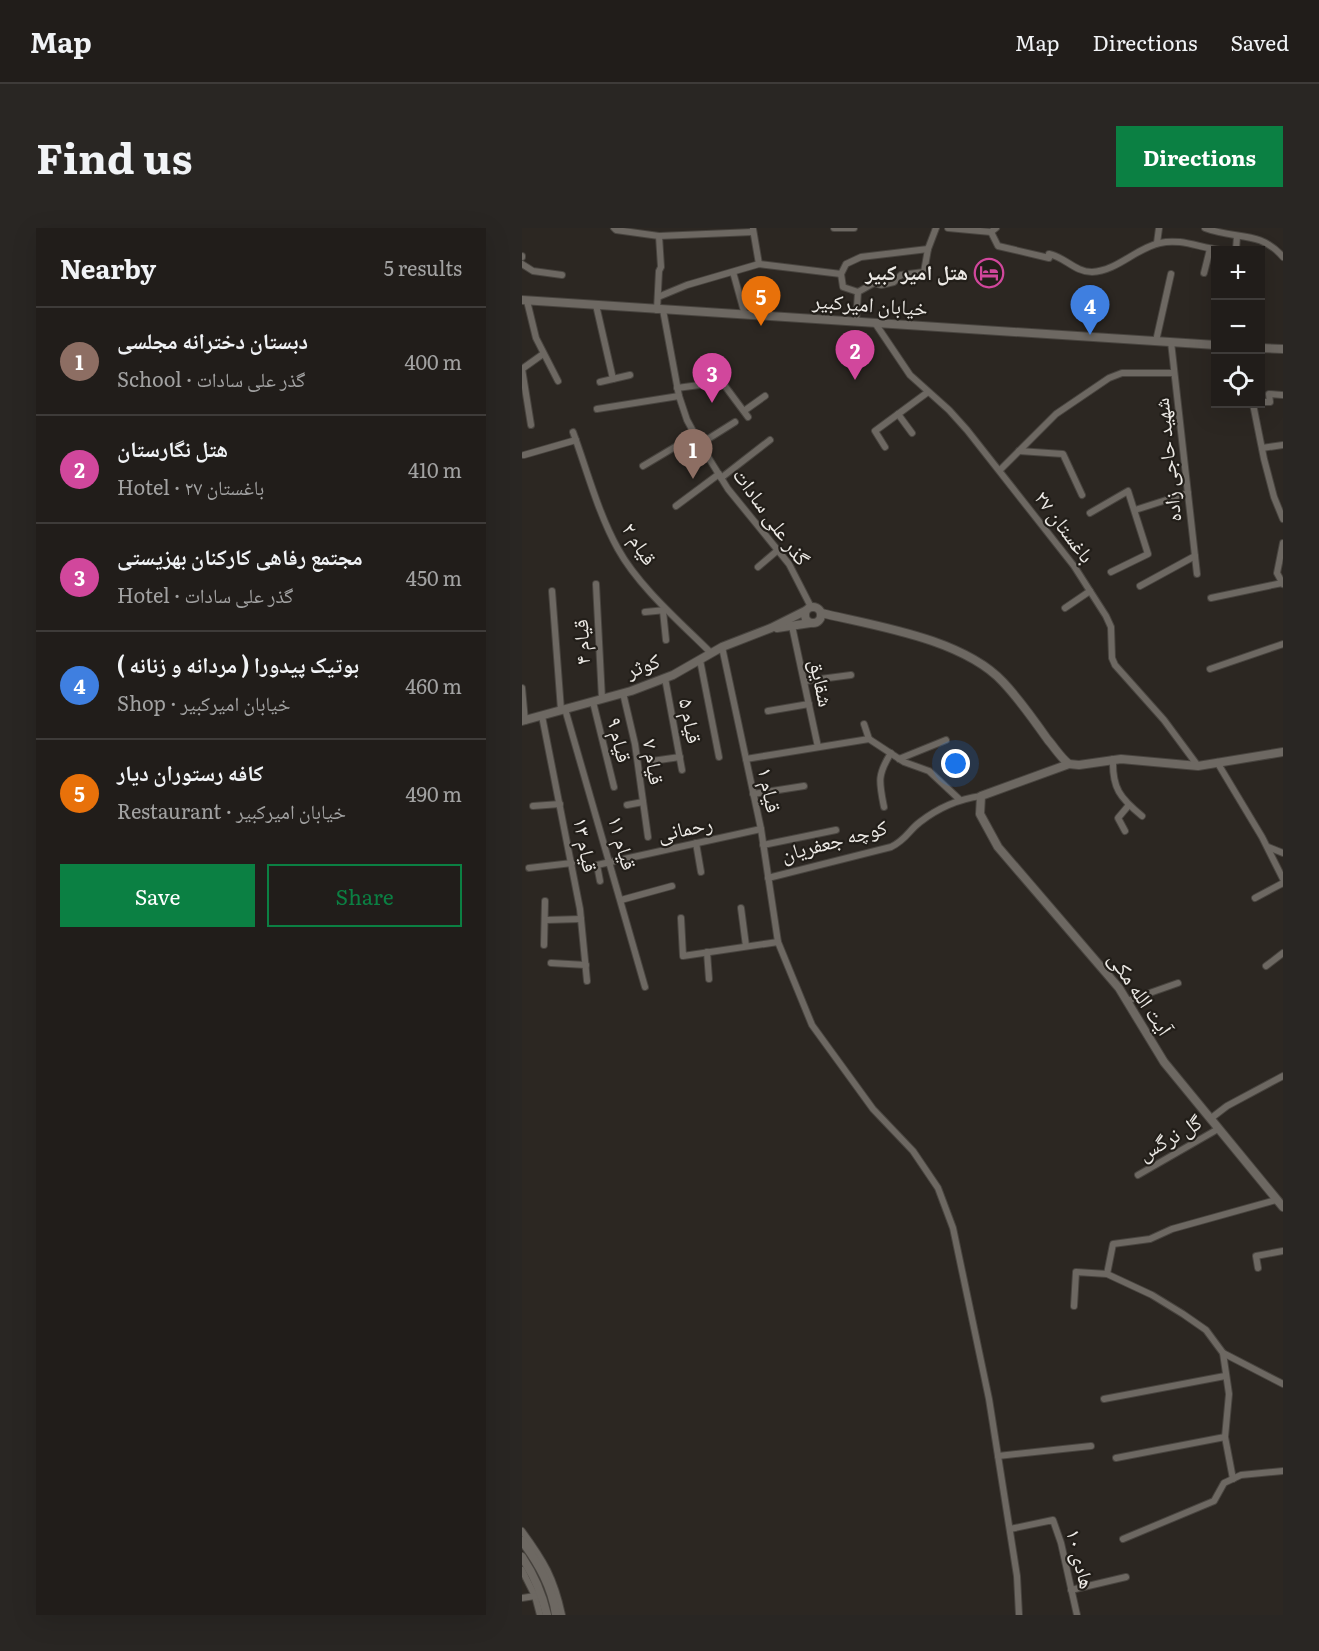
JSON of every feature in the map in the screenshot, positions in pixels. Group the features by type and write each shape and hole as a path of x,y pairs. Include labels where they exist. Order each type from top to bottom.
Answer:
{"main road":[{"name":"خیابان امیرکبیر","path":"524,300 1211,345"},
{"path":"1265,348 1283,349"},
{"path":"808,609 804,615 813,623"},
{"path":"771,628 808,609 819,609 821,613 930,640 988,668 1011,691 1069,764"},
{"path":"813,623 820,619 821,613"},
{"path":"771,628 848,619"},
{"name":"کوثر","path":"524,721 623,693 665,678 711,652 771,628"},
{"name":"کوچه جعفریان","path":"981,795 1069,764 1079,765 1113,759 1198,765 1283,752"},
{"name":"آیت الله مکی","path":"981,795 980,814 998,848 1119,988 1164,1062 1283,1207"},
{"path":"522,1542 537,1561 548,1584 556,1615"},
{"path":"522,1557 543,1597 547,1615"}],"street":[{"path":"614,228 659,236 753,230 759,264"},
{"path":"834,228 854,228"},
{"path":"928,249 861,257 846,264 841,274 843,287 858,292 874,283 892,286 901,275 924,272 928,249 936,228"},
{"path":"948,228 993,230 998,246 1049,258 1049,255 1057,256 1084,271 1107,270 1157,243 1180,242 1210,249 1204,273"},
{"path":"1157,243 1159,228"},
{"path":"1206,228 1261,239 1270,244 1283,257"},
{"name":"گذر علی سادات","path":"659,236 661,267 658,272 658,297 677,388 687,420 720,476 789,564 808,609"},
{"path":"1236,246 1237,236"},
{"path":"522,264 533,271 562,275"},
{"path":"658,297 687,285 759,264 841,274"},
{"path":"733,272 745,315"},
{"path":"1156,341 1171,274"},
{"path":"856,322 858,292"},
{"path":"524,300 543,354 558,381"},
{"path":"596,305 613,379"},
{"name":"باغستان ۲۷","path":"875,323 910,375 949,410 1000,470 1074,566 1109,621 1114,665 1164,720 1198,765"},
{"name":"شهید حاجی زاده","path":"1171,342 1197,574"},
{"path":"531,425 522,369 543,354"},
{"path":"1000,470 1069,404 1109,378 1122,373 1174,373"},
{"path":"600,382 630,375"},
{"path":"677,388 722,382 746,414 765,396"},
{"path":"885,447 875,431 928,392"},
{"path":"1265,402 1270,402 1269,394 1282,395"},
{"path":"597,409 679,396"},
{"path":"1254,408 1262,448 1280,502 1283,519"},
{"path":"898,414 912,433"},
{"path":"700,444 735,422"},
{"name":"قیام ۲","path":"573,432 601,510 619,551 666,610 711,652"},
{"path":"643,466 695,435"},
{"path":"524,454 576,440"},
{"path":"676,506 770,440"},
{"path":"1262,448 1283,445"},
{"path":"1019,451 1063,454 1082,495"},
{"path":"1090,513 1128,491 1148,554 1111,572"},
{"path":"1135,510 1188,493"},
{"path":"1211,597 1283,584 1277,573 1283,543"},
{"path":"758,567 778,550"},
{"path":"1140,585 1195,556"},
{"name":"قیام ۴","path":"596,584 597,700"},
{"name":"قیام ۱۱","path":"552,591 563,710 610,862 645,987"},
{"path":"1065,608 1090,591"},
{"path":"645,612 666,610 666,640"},
{"name":"شقایق","path":"792,626 818,747"},
{"path":"1210,669 1283,644"},
{"name":"قیام ۱","path":"722,647 760,829 778,942 812,1025 873,1109 913,1151 938,1188 953,1228 998,1456 1017,1576 1019,1615"},
{"path":"700,660 719,757"},
{"path":"805,681 851,675"},
{"name":"قیام ۵","path":"665,678 682,770"},
{"path":"522,688 524,721"},
{"name":"قیام ۷","path":"623,693 635,744 648,837"},
{"name":"قیام ۹","path":"597,700 614,787"},
{"path":"768,711 809,704"},
{"name":"قیام ۱۳","path":"542,716 572,863 581,919 587,981"},
{"path":"864,724 869,739 898,759 929,771 959,799"},
{"path":"746,759 869,739"},
{"path":"898,759 946,740"},
{"path":"884,807 879,779 882,768 891,753"},
{"path":"652,761 680,757"},
{"path":"1113,759 1112,776 1119,794 1142,816"},
{"path":"1217,762 1268,848 1283,881 1255,898"},
{"path":"753,794 804,786"},
{"name":"کوچه جعفریان","path":"768,878 891,847 903,841 919,823 959,799 981,795"},
{"path":"627,805 643,802"},
{"path":"533,806 560,804"},
{"path":"1125,831 1118,818 1130,805"},
{"name":"رحمانی","path":"610,862 760,829"},
{"path":"763,845 836,830"},
{"path":"696,843 702,872"},
{"path":"1268,848 1283,853"},
{"path":"600,881 597,865 610,862"},
{"path":"529,868 572,863"},
{"path":"621,900 672,886"},
{"path":"544,945 545,901"},
{"path":"741,908 746,946"},
{"path":"681,918 683,956 778,942"},
{"path":"546,920 581,919"},
{"path":"707,952 709,979"},
{"path":"1266,966 1283,953"},
{"path":"551,963 586,965"},
{"path":"1127,1001 1178,983"},
{"path":"1210,1119 1227,1106 1283,1076"},
{"name":"گل نرگس","path":"1138,1175 1218,1129"},
{"path":"1107,1274 1113,1244 1150,1239 1172,1229 1276,1200"},
{"path":"1258,1268 1256,1256 1283,1251"},
{"path":"1074,1306 1076,1272 1107,1274 1152,1295 1183,1314 1206,1330 1223,1353 1283,1384"},
{"path":"1223,1353 1229,1394 1225,1437 1233,1479"},
{"path":"1104,1399 1225,1376"},
{"path":"1116,1458 1225,1437"},
{"path":"998,1456 1091,1446"},
{"path":"1123,1539 1214,1500 1224,1483 1241,1475 1280,1472 1283,1479"},
{"name":"هادی ۱۰","path":"1010,1529 1053,1520 1077,1615"},
{"path":"522,1531 551,1575 562,1615"},
{"path":"522,1570 535,1596 540,1615"},
{"path":"1071,1590 1126,1577"},
{"path":"522,1598 535,1596"}],"place":[{"name":"هتل امیر کبیر","path":"989,273"},
{"name":"کافه رستوران دیار","path":"761,326"},
{"name":"بوتیک پیدورا ( مردانه و زنانه )","path":"1090,335"},
{"name":"هتل نگارستان","path":"855,380"},
{"name":"مجتمع رفاهی کارکنان بهزیستی","path":"712,403"},
{"name":"دبستان دخترانه مجلسی","path":"693,479"}]}
